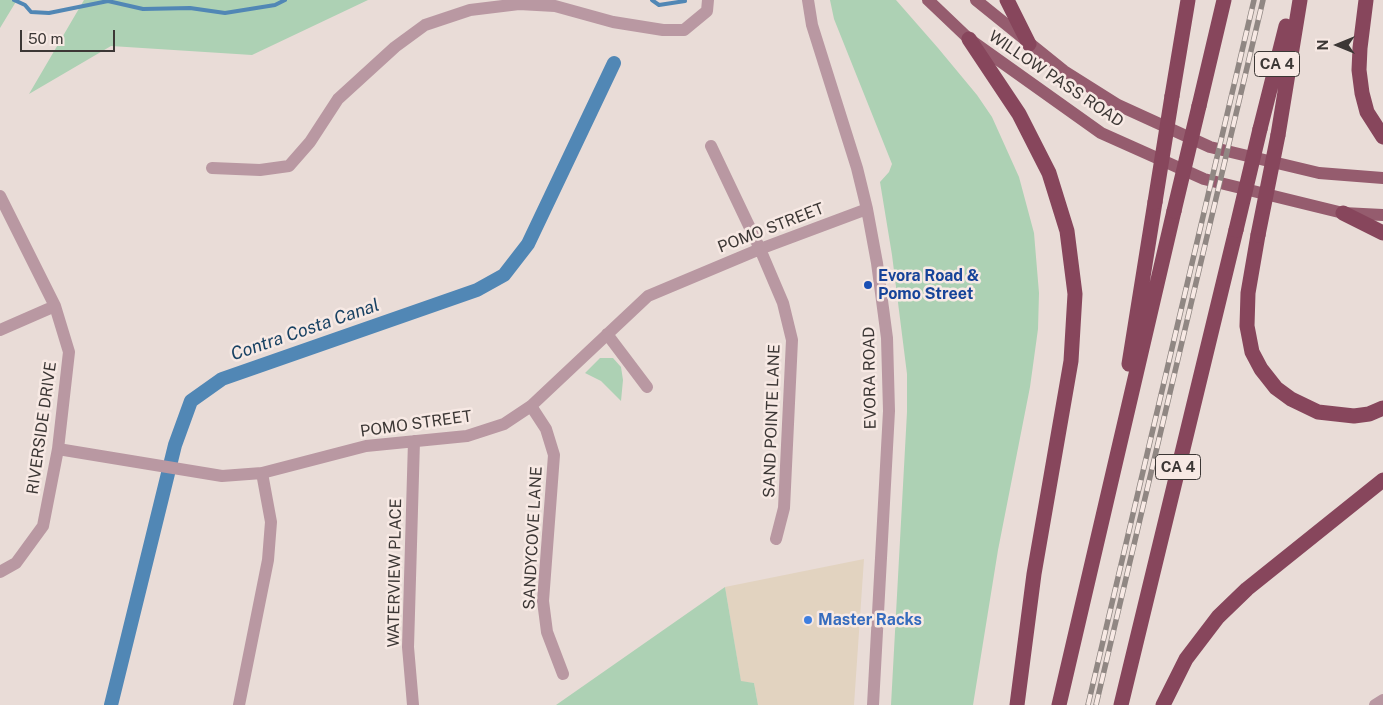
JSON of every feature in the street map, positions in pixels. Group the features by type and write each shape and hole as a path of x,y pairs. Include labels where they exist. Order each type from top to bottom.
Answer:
{"highway":[{"path":"1007,0 1029,44"},
{"path":"1102,523 1188,0"},
{"path":"1058,705 1224,0"},
{"name":"CA 4","path":"1121,705 1293,0"},
{"path":"1300,0 1278,135 1248,293 1247,326 1252,352 1261,369 1276,388 1292,399 1318,412 1354,416 1369,414 1383,408"},
{"path":"1366,0 1360,48 1360,78 1367,112 1383,138"},
{"path":"969,39 1020,114 1049,172 1067,231 1075,294 1071,361 1034,574 1017,705"},
{"path":"1343,213 1383,233"},
{"path":"1163,705 1186,659 1218,617 1247,589 1383,480"}],"main road":[{"name":"WILLOW PASS ROAD","path":"928,0 969,39 1047,97 1102,133 1204,179 1343,213 1383,215"},
{"name":"WILLOW PASS ROAD","path":"976,0 1060,69 1118,105 1210,147 1319,172 1383,178"}],"street":[{"path":"212,168 260,170 289,166 310,142 338,100 395,47 425,25 470,10 519,4 555,6 613,22 663,30 684,30 707,11 708,0"},
{"name":"EVORA ROAD","path":"808,0 812,25 857,168 883,301 889,374 873,705"},
{"name":"SAND POINTE LANE","path":"711,146 760,249 783,303 792,340 784,508 776,539"},
{"name":"RIVERSIDE DRIVE","path":"0,196 55,306 69,352 58,449 43,526 16,562 0,572"},
{"name":"POMO STREET","path":"58,449 195,474 222,476 262,473 366,446 467,436 504,424 532,406 648,296 760,249 866,209"},
{"path":"0,330 55,306"},
{"path":"607,334 647,387"},
{"name":"SANDYCOVE LANE","path":"532,406 546,429 554,455 543,601 547,632 563,674"},
{"name":"WATERVIEW PLACE","path":"413,705 408,647 414,441"},
{"path":"239,705 268,560 271,522 262,473"},
{"path":"1375,705 1383,700"}],"shaded area":[{"path":"864,559 854,705 758,705 754,683 741,682 725,587"}],"green space":[{"path":"0,0 17,0 0,28"},
{"path":"84,0 368,0 252,55 111,46 29,94"},
{"path":"830,0 896,0 977,95 992,117 1019,177 1034,233 1039,293 1038,329 1030,387 998,550 973,705 891,705 907,412 907,374 892,255 880,182 889,172 892,164 834,19"},
{"path":"600,358 613,358 621,367 623,380 621,401 601,381 585,373"},
{"path":"725,587 741,681 754,683 758,705 556,705"}],"waterway":[{"path":"14,0 25,5 31,12 49,13 108,1 143,9 190,8 225,13 275,5 285,0"},
{"path":"652,0 659,5 685,1"},
{"name":"Contra Costa Canal","path":"111,705 175,445 191,401 222,379 477,290 504,275 528,244 614,63"}],"railway":[{"path":"1088,705 1254,0"},
{"path":"1096,705 1263,0"}],"place":[{"name":"Evora Road & Pomo Street","path":"868,285"},
{"name":"Master Racks","path":"808,620"}]}
